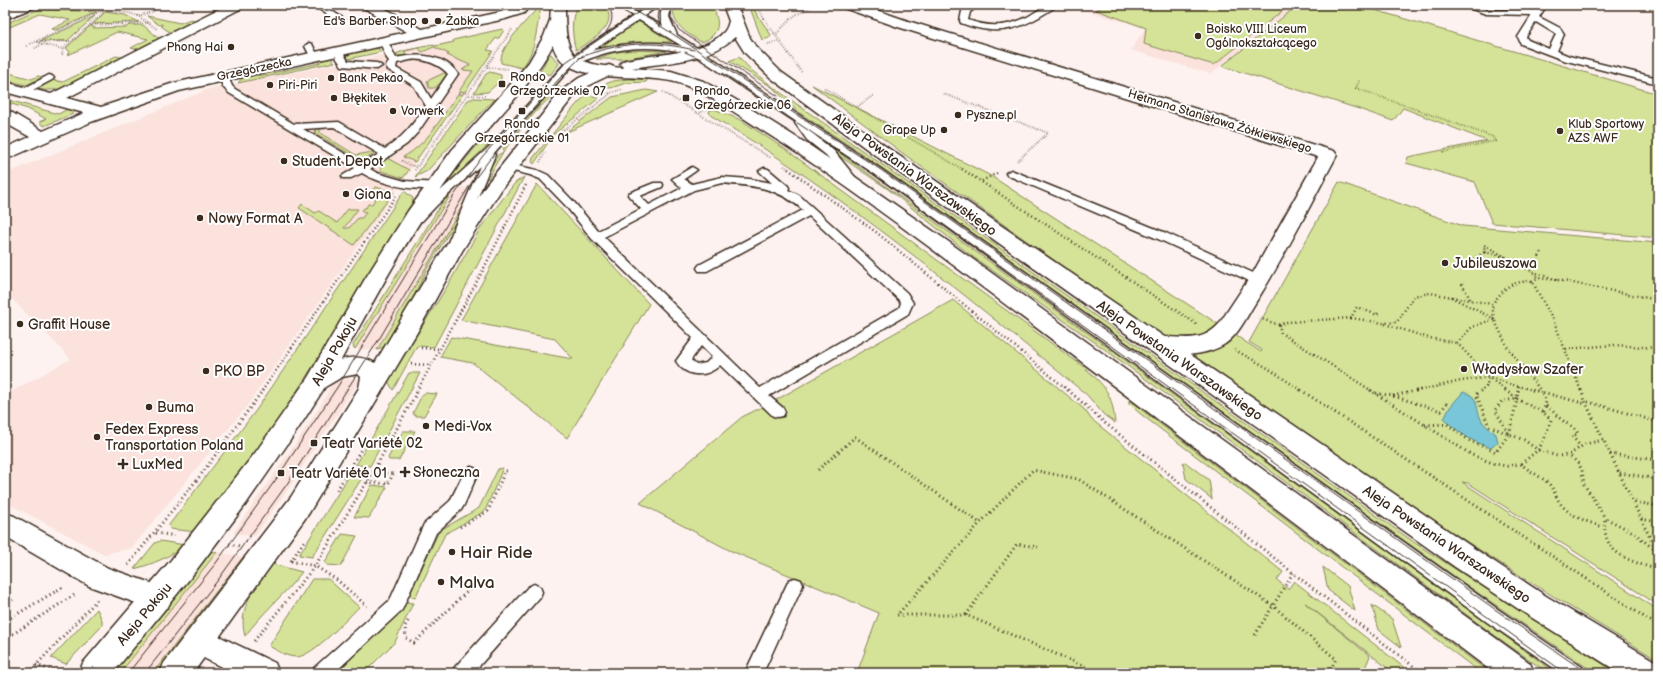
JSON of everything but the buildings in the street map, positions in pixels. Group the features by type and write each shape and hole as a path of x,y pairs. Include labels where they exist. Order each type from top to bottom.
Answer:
{"main road":[{"path":"5,15 28,5"},
{"path":"52,100 237,5"},
{"path":"368,5 421,34"},
{"name":"Hetmana Stanisława Żółkiewskiego","path":"849,5 903,24 1328,154 1260,281 1228,327 1216,339 1194,346 1159,345"},
{"path":"559,10 562,50 570,64 590,68 674,76 697,84 791,141 857,186 1105,367 1519,673"},
{"name":"Aleja Pokoju","path":"94,673 205,540 244,487 314,385 397,243 435,185 465,145 532,70 547,43 559,10"},
{"path":"175,673 300,505 408,329 452,251 509,167 567,94 585,81 609,70 634,63 700,55 728,38 735,28 733,11"},
{"name":"Aleja Powstania Warszawskiego","path":"733,11 743,38 750,50 776,75 889,156 1471,563 1536,606 1647,673"},
{"name":"Grzegórzecka","path":"5,155 100,112 154,94 312,51 338,51 518,14"},
{"path":"5,87 100,112"},
{"path":"5,116 42,137"},
{"path":"314,385 325,375 336,369 354,365 365,368 371,373 373,382 371,389"},
{"path":"5,524 99,578 158,598"},
{"path":"200,641 264,673"}],"lane":[{"path":"317,5 340,19"},
{"path":"613,32 618,17 614,5"},
{"path":"618,5 676,39 883,176 1493,616 1576,673"},
{"path":"397,243 433,203 493,149 570,64 613,32 655,5"},
{"path":"667,5 664,12 664,18 676,39"},
{"path":"975,5 966,11 964,21 977,27 992,30 1018,25 1053,5"},
{"path":"1465,5 1486,12 1538,12 1560,34 1552,52"},
{"path":"1538,12 1522,37 1524,42 1566,58 1658,82"},
{"path":"384,42 390,56 394,61"},
{"path":"570,64 603,51 633,46 667,46 700,55"},
{"path":"338,51 345,64 377,66"},
{"path":"347,176 362,169 402,142 414,130 453,75 452,71 422,57 394,61"},
{"path":"394,61 391,66 392,70 418,84 430,106"},
{"path":"224,76 228,87 232,91 362,169 378,177 404,184 435,185"},
{"path":"22,92 49,78"},
{"path":"796,117 811,138 830,153 857,186"},
{"path":"293,127 336,124 385,153"},
{"path":"452,251 462,220 493,149"},
{"path":"509,167 533,172 544,177 570,204 596,236 759,396 778,412"},
{"path":"690,188 677,179 692,170"},
{"path":"1008,170 1162,236 1260,281"},
{"path":"759,396 904,311 907,303 903,296 795,197 764,171"},
{"path":"596,236 690,188 722,180 750,182 774,187 795,197"},
{"path":"648,210 633,195 658,185"},
{"path":"703,268 810,211"},
{"path":"700,338 683,361 693,370 710,367 720,357"},
{"path":"321,673 396,605 430,529 456,505 471,473"},
{"path":"754,673 795,585"},
{"path":"461,673 534,592"}],"path":[{"path":"26,46 51,33 114,5"},
{"path":"138,16 154,11 160,5"},
{"path":"757,5 759,11 775,35 794,16 814,5"},
{"path":"42,6 129,13 138,16 149,23 169,40"},
{"path":"62,55 63,49 103,13 104,10"},
{"path":"125,568 156,533 252,407 404,184 487,67 518,14"},
{"path":"89,25 149,23"},
{"path":"36,42 71,41"},
{"path":"763,46 779,41"},
{"path":"36,42 63,49"},
{"path":"35,48 43,44"},
{"path":"487,67 514,70"},
{"path":"1359,81 1356,88 1492,137 1495,141 1443,152"},
{"path":"556,135 610,93 626,88"},
{"path":"659,90 771,158 876,232 1084,403 1105,423 1292,573 1422,673"},
{"path":"598,92 610,93"},
{"path":"944,94 1048,133 1008,170 982,181"},
{"path":"858,106 874,95"},
{"path":"536,168 547,149"},
{"path":"251,645 315,566 373,472 480,276 526,184"},
{"path":"1485,252 1484,245 1534,272 1558,280 1641,298 1658,300"},
{"path":"1473,259 1485,252 1505,257"},
{"path":"1534,272 1541,252"},
{"path":"1534,272 1538,278"},
{"path":"1543,412 1546,406 1542,392 1520,365 1497,331 1492,304 1505,286 1516,281 1532,281 1538,278 1558,280"},
{"path":"1532,281 1539,292 1566,349 1585,403 1657,552"},
{"path":"1462,284 1470,300"},
{"path":"1383,323 1397,322 1414,296 1430,293 1492,304"},
{"path":"1447,295 1494,318"},
{"path":"1658,305 1654,318 1658,328"},
{"path":"1351,318 1357,307 1377,315 1378,313"},
{"path":"1259,318 1279,325 1286,322 1351,318 1383,323 1435,341 1457,343 1465,349 1477,365 1489,377 1517,399 1543,412 1551,420 1538,450 1521,464 1507,466 1490,464 1424,426 1281,333 1279,325"},
{"path":"1457,343 1465,336 1470,328 1481,322 1494,318"},
{"path":"1566,349 1614,345 1658,348"},
{"path":"410,364 431,365"},
{"path":"1489,377 1486,387 1476,394 1489,426 1524,440 1538,450 1557,456 1569,456 1578,463 1582,470 1584,484 1605,518 1633,532 1657,552"},
{"path":"1393,396 1461,381 1489,377 1658,422"},
{"path":"1424,426 1447,424 1460,436 1478,447 1496,452 1509,434 1520,386"},
{"path":"1375,393 1393,396 1441,411 1446,403"},
{"path":"1509,434 1495,410 1502,401 1517,399"},
{"path":"1546,406 1555,412 1560,419 1576,429 1578,434 1572,436 1580,446"},
{"path":"818,470 855,437 980,522"},
{"path":"1569,456 1580,446 1594,440 1603,440"},
{"path":"1610,454 1658,460"},
{"path":"1521,464 1528,471 1554,489 1559,501 1569,513 1603,527"},
{"path":"350,470 394,474 388,484 367,482"},
{"path":"455,530 488,511 505,470 510,471"},
{"path":"1080,673 1086,667 966,615 897,615 980,522 1033,470 1078,479 1272,605 1336,659 1329,673"},
{"path":"1620,473 1658,479"},
{"path":"1634,502 1658,506"},
{"path":"1605,518 1603,527 1605,541 1624,558 1658,570"},
{"path":"1641,519 1658,522"},
{"path":"156,533 184,537"},
{"path":"224,544 243,547"},
{"path":"966,615 1017,544 1038,547"},
{"path":"283,560 315,566 337,580 381,618"},
{"path":"1255,635 1292,573"},
{"path":"411,614 405,626 406,638 414,643 470,588 466,586"},
{"path":"7,620 63,587"},
{"path":"5,639 74,595"},
{"path":"5,605 13,600"},
{"path":"29,673 93,604"},
{"path":"36,665 60,673"}],"shaded area":[{"name":"Boisko VIII Liceum Ogólnokształcącego","path":"1091,5 1297,5 1211,74 1131,50 1145,28 1083,10"},
{"path":"487,39 483,61 390,200 247,406 132,548 104,554 5,502 5,395 71,359 5,292 5,174 209,89 449,42"},
{"path":"463,187 469,192 467,198 377,350 355,349 451,194 457,189"},
{"path":"340,378 356,379 359,381 288,489 255,536 233,533 300,437 319,408 334,380"},
{"path":"217,552 243,557 153,673 120,673"}],"green space":[{"path":"540,5 542,5 534,45 522,68 501,63 501,56 509,41"},
{"path":"578,5 604,5 608,12 609,19 607,26 602,32 576,50 572,27 575,9"},
{"path":"675,5 713,5 718,25 717,29 709,39 701,42 685,32 677,23 674,17"},
{"path":"749,5 753,5 756,13 771,35 769,38 762,40"},
{"name":"Boisko VIII Liceum Ogólnokształcącego","path":"1105,5 1290,5 1214,65 1144,44 1146,28 1096,10"},
{"name":"Klub Sportowy AZS AWF","path":"1298,5 1358,5 1658,94 1658,238 1492,223 1475,182 1406,163 1408,157 1487,141 1403,108 1393,121 1222,66"},
{"path":"42,9 97,12 56,30 52,29 70,20 40,14 5,29 5,24"},
{"path":"105,12 125,15 139,22 93,24"},
{"path":"95,16 67,41 40,41"},
{"path":"147,16 180,23 191,19 197,21 171,33 161,26 163,25 159,25"},
{"path":"638,21 672,42 634,42 597,48"},
{"path":"129,25 143,25 160,39 140,50 131,48 148,39 117,32 68,55 70,52 66,48 90,26 93,26 93,28 127,27"},
{"path":"502,29 504,30 499,38 496,38 487,50 493,51 465,92 459,91 473,71 462,70 470,65 447,55 449,54 434,47 422,52 419,48 405,51 406,55 399,56 396,54 403,51 432,45 436,46 454,42 453,40"},
{"path":"372,48 379,49 381,52 348,59 347,57 352,52"},
{"path":"631,50 667,51 622,59 596,59 612,53"},
{"path":"549,54 551,54 559,64 550,75 540,72"},
{"path":"116,56 125,58 82,81 59,89 38,89 53,80 63,82"},
{"path":"739,57 751,70 777,90 1418,545 1617,673 1595,673 1475,591 859,152 798,112 772,87 729,61"},
{"path":"319,58 330,58 335,62 238,83 244,76 257,71 258,76 320,63"},
{"path":"5,72 32,79 38,76 43,77 26,85 5,80"},
{"path":"446,72 446,75 435,88 429,88 427,81"},
{"path":"490,72 501,75 501,80 488,92 474,93 486,74"},
{"path":"648,79 646,82 626,83 611,88 598,87 613,81"},
{"path":"812,85 991,176 1261,352 1262,350 1249,342 1339,182 1463,226 1658,243 1658,605 1468,483 1462,482 1658,610 1658,660 1431,519 1335,454 1268,406 1177,347 905,155"},
{"path":"556,86 561,88 541,106 520,130 501,156 489,178 486,179 491,166 499,154 501,154 509,141"},
{"path":"646,90 658,92 565,133 612,97"},
{"path":"458,94 463,94 415,162 403,157 420,145 427,137"},
{"path":"587,94 599,98 553,135 534,164 532,162 533,158 576,105"},
{"path":"474,98 494,99 427,171 415,177 468,100"},
{"path":"5,99 58,114 68,109 72,111 73,114 44,126 39,122 46,119 28,109 5,102"},
{"path":"714,109 741,120 785,149 1084,367 1107,391 1112,404 1115,423 1104,415 1087,395 950,284 857,213 809,179 710,115 709,111"},
{"path":"321,127 332,128 320,129 320,133 356,155 373,152 374,154 367,158 358,159 315,133 316,130"},
{"path":"483,138 493,140 451,181 447,182"},
{"path":"835,150 1556,673 1548,673 1490,632 1110,353 973,257 888,189 832,151"},
{"path":"387,158 409,170 403,178 381,171 380,165"},
{"path":"524,177 434,347 417,346 393,390 388,381 448,285 481,227 515,183"},
{"path":"537,184 649,304 567,438 473,363 440,357 451,337 573,359 555,339 461,320"},
{"path":"375,187 394,192 354,245 299,208 302,204 315,213 319,211 337,223 348,209 358,209 344,228 349,228 358,218 362,218 366,212 362,211 364,208 366,208 368,204 372,204 376,198 372,197 375,193 370,193"},
{"path":"404,191 413,198 412,205 328,343 272,428 196,532 170,529 169,525 257,409"},
{"path":"451,194 355,349 353,345 442,203"},
{"path":"467,198 462,211 427,269 398,328 387,345 377,350"},
{"path":"953,300 1085,410 1091,419 1283,572 1277,580 1288,589 1294,581 1411,673 1394,673 1305,603 1370,656 1363,673 857,673 879,613 729,550 640,503 742,417 776,400"},
{"path":"409,373 420,373 370,466 356,465"},
{"path":"425,393 437,394 424,416 415,416 413,413 422,395"},
{"path":"1130,401 1490,673 1481,673 1465,661 1138,412 1128,402"},
{"path":"403,431 415,431 399,460 389,460 388,458"},
{"path":"1185,462 1209,480 1212,499 1186,479 1183,463"},
{"path":"503,468 485,511 445,534 415,598 409,596 438,533 479,508 498,469"},
{"path":"349,476 362,478 312,557 299,555"},
{"path":"372,485 387,487 369,518 354,517"},
{"path":"342,534 357,536 341,566 327,565 325,562"},
{"path":"160,541 185,545 161,560 134,569 155,543"},
{"path":"210,551 217,552 120,673 111,673"},
{"path":"243,557 249,558 159,673 153,673"},
{"path":"272,564 302,572 245,636 243,625 246,606 254,589"},
{"path":"1323,567 1348,586 1355,611 1328,590"},
{"path":"312,579 328,579 359,607 330,636 312,650 297,657 289,656 269,646"},
{"path":"405,602 413,603 395,642 364,673 337,673"},
{"path":"1372,605 1392,619 1401,647 1379,630"},
{"path":"97,609 102,620 102,626 66,664 51,658"}],"water":[{"path":"1463,392 1474,398 1481,420 1496,434 1498,442 1491,448 1466,436 1444,419 1450,407"}],"tram line":[{"path":"606,32 612,19 608,5"},
{"path":"612,5 627,13"},
{"path":"623,5 637,13"},
{"path":"637,13 649,5"},
{"path":"660,25 658,16 661,5"},
{"path":"672,5 671,18 679,30 778,96"},
{"path":"128,673 216,563 277,478 338,386 455,194 482,157 566,62 637,13"},
{"path":"637,13 660,25"},
{"path":"660,25 881,170 1496,610 1587,673"},
{"path":"581,57 607,49 636,44 664,45 694,50"},
{"path":"685,52 701,59"},
{"path":"145,673 218,580 287,484 381,336 470,185 490,159 558,80 581,57"},
{"path":"723,73 875,175 1565,673"}],"place":[{"name":"Ed's Barber Shop","path":"425,21"},
{"name":"Żabka","path":"438,21"},
{"name":"Boisko VIII Liceum Ogólnokształcącego","path":"1198,36"},
{"name":"Phong Hai","path":"231,47"},
{"name":"Bank Pekao","path":"331,78"},
{"name":"Rondo Grzegórzeckie 07","path":"502,84"},
{"name":"Piri-Piri","path":"270,85"},
{"name":"Błękitek","path":"334,98"},
{"name":"Rondo Grzegórzeckie 06","path":"686,98"},
{"name":"Vorwerk","path":"393,111"},
{"name":"Rondo Grzegórzeckie 01","path":"522,111"},
{"name":"Pyszne.pl","path":"958,115"},
{"name":"Grape Up","path":"944,130"},
{"name":"Klub Sportowy AZS AWF","path":"1560,131"},
{"name":"Student Depot","path":"284,161"},
{"name":"Giona","path":"346,194"},
{"name":"Nowy Format A","path":"200,218"},
{"name":"Jubileuszowa","path":"1445,263"},
{"name":"Graffit House","path":"20,324"},
{"name":"Władysław Szafer","path":"1464,369"},
{"name":"PKO BP","path":"206,371"},
{"name":"Buma","path":"149,407"},
{"name":"Medi-Vox","path":"426,426"},
{"name":"Fedex Express Transportation Poland","path":"97,437"},
{"name":"Teatr Variété 02","path":"314,443"},
{"name":"LuxMed","path":"123,464"},
{"name":"Słoneczna","path":"405,472"},
{"name":"Teatr Variété 01","path":"281,473"},
{"name":"Hair Ride","path":"452,552"},
{"name":"Malva","path":"441,582"}]}
